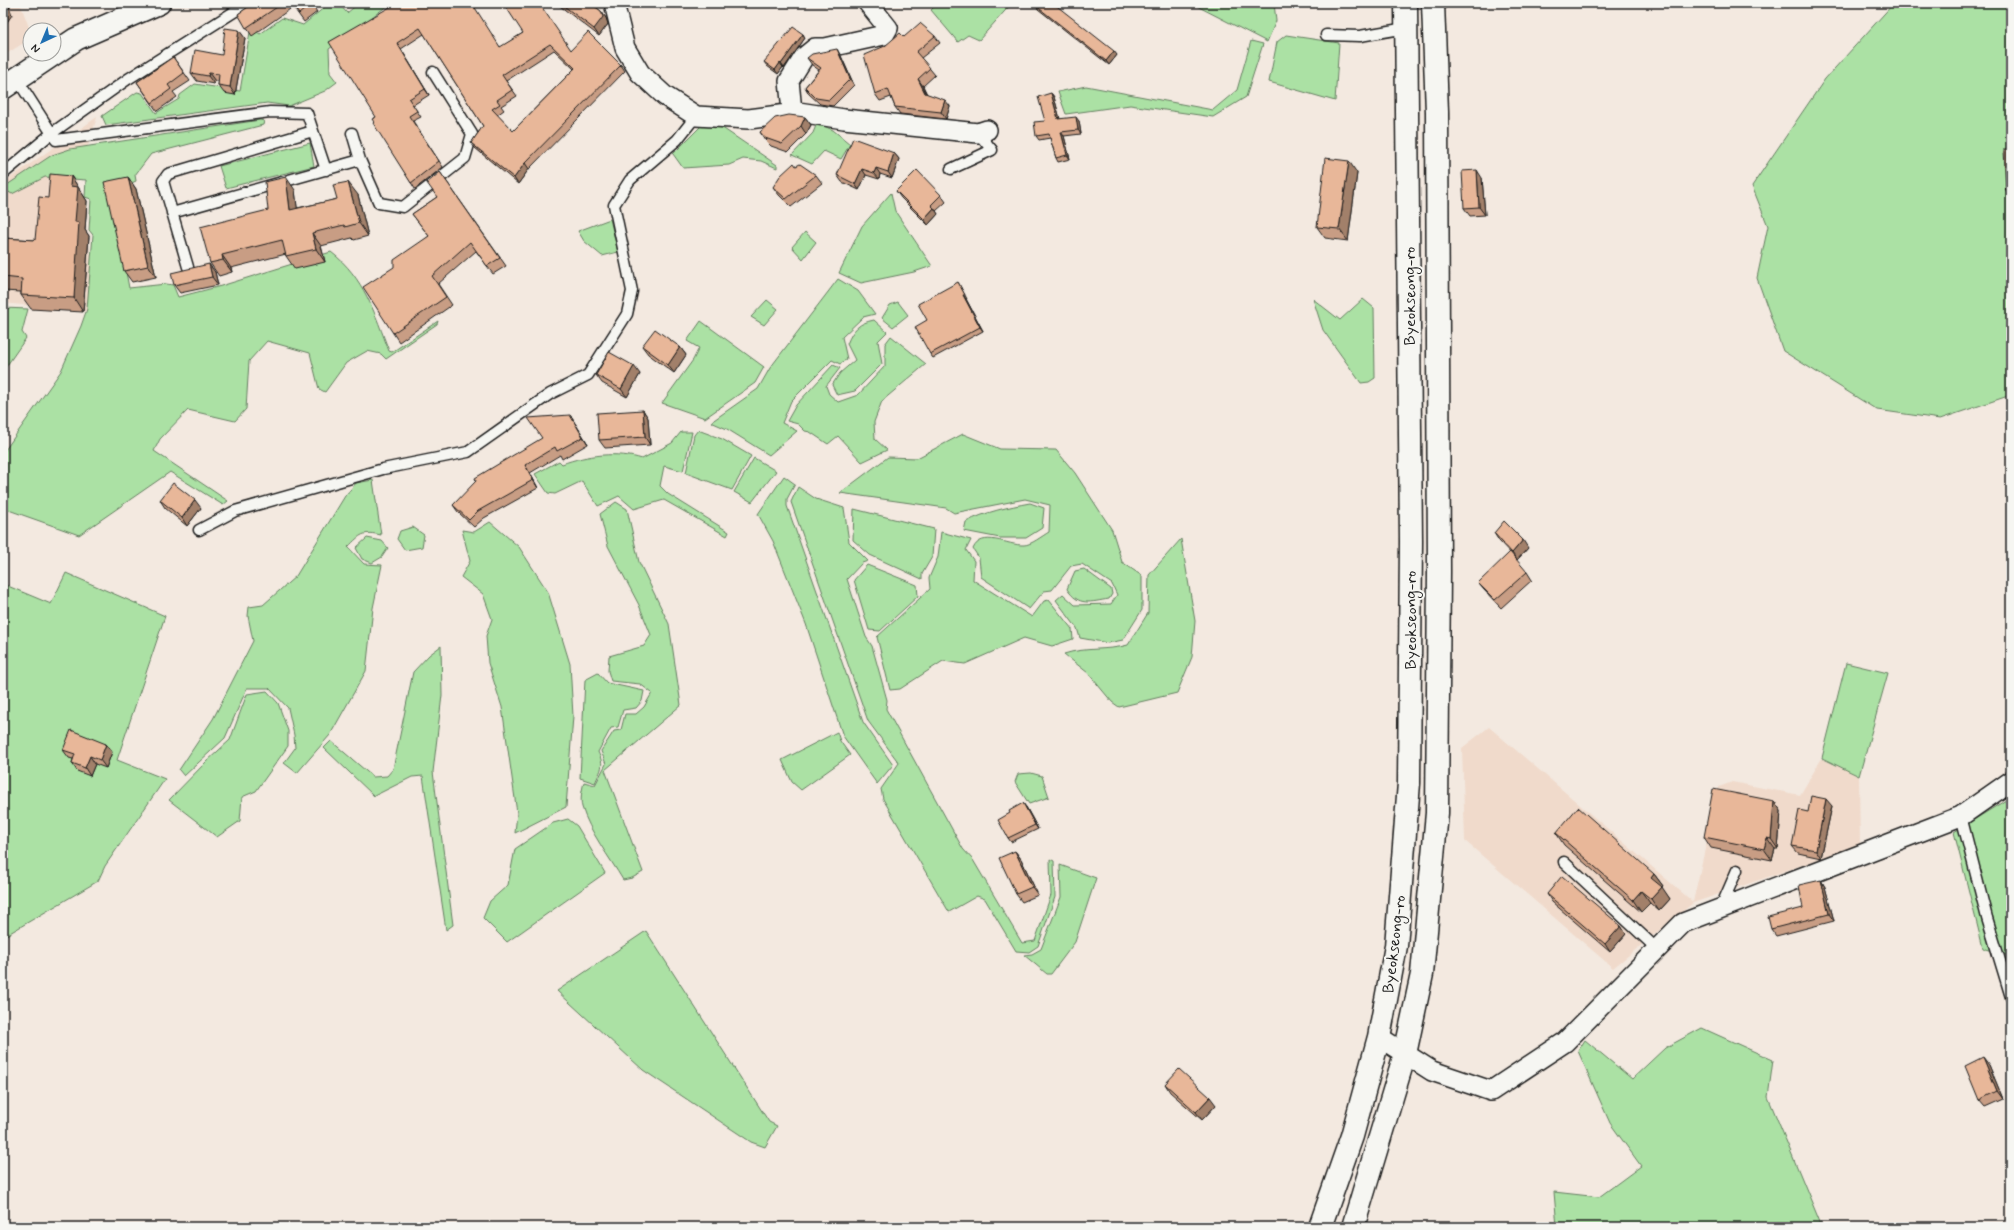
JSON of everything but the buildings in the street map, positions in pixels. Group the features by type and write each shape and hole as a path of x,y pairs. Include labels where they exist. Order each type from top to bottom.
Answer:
{"main road":[{"path":"10,83 76,39 159,3"},
{"name":"Byeokseong-ro","path":"1320,1227 1352,1136 1379,1037 1396,946 1409,783 1411,541 1406,3"},
{"name":"Byeokseong-ro","path":"1353,1227 1405,1054 1422,974 1437,813 1439,580 1437,112 1433,3"}],"street":[{"path":"614,3 625,48 640,73 664,96 696,116 749,119 787,114 792,111 844,119 982,132"},
{"path":"792,111 789,81 804,57 815,48 825,48 884,35 888,28 868,3"},
{"path":"1379,1037 1432,1071 1491,1091 1565,1042 1683,923 1961,816 2011,781"}],"lane":[{"path":"3,174 52,133 128,79 248,3"},
{"path":"1326,35 1360,36 1406,28"},
{"path":"352,133 360,160 379,203 403,207 465,158 472,134 433,72"},
{"path":"10,83 52,133 56,140 270,112 307,114 326,170"},
{"path":"199,530 235,511 384,469 468,452 550,394 588,375 627,314 632,291 614,205 630,180 677,140 696,116"},
{"path":"188,267 163,181 168,174 313,132"},
{"path":"952,168 992,150 982,132"},
{"path":"172,213 360,160"},
{"path":"1961,816 2011,997"},
{"path":"1564,862 1657,949"},
{"path":"1720,909 1737,870"}],"shaded area":[{"path":"3,3 20,3 27,22 22,22 22,44 3,56"},
{"path":"97,117 76,185 103,313 3,303 3,183"},
{"path":"1489,727 1693,902 1719,787 1732,782 1800,795 1822,758 1859,776 1860,845 1693,903 1613,968 1465,841 1462,748"}],"green space":[{"path":"359,3 391,3 329,49 330,73 337,82 325,91 289,106 267,103 106,125 102,116 137,92 142,93 156,113 179,99 180,95 195,84 240,91 250,32 254,30 260,34 282,18 303,25 326,6 339,4 347,13"},
{"path":"938,3 1012,3 979,40 968,35 958,42 931,10"},
{"path":"1191,3 1274,3 1276,21 1267,42"},
{"path":"1894,3 2011,3 2011,395 1940,419 1877,410 1783,351 1757,278 1768,226 1752,186 1825,79"},
{"path":"1286,35 1339,43 1335,101 1269,82 1277,42"},
{"path":"1251,41 1263,44 1246,97 1213,117 1130,105 1066,114 1058,92 1086,86 1213,110 1237,90"},
{"path":"260,120 264,121 263,125 151,154 135,175 136,181 111,192 129,288 166,284 173,285 178,297 221,286 331,252 352,273 360,285 373,310 389,351 392,352 438,321 437,324 386,359 381,354 367,351 346,363 325,392 319,389 310,353 267,341 249,361 246,409 235,421 188,410 160,439 154,451 228,501 223,505 170,472 79,535 3,508 3,453 61,371 87,309 93,235 89,230 91,199 85,197 86,180 45,177 12,194 5,190 7,185 52,155 70,149"},
{"path":"817,123 833,130 850,144 841,159 824,151 812,164 792,155 813,133"},
{"path":"701,126 721,127 777,165 777,168 761,161 743,159 729,165 683,168 673,154"},
{"path":"310,143 314,166 226,188 219,166"},
{"path":"891,193 895,211 932,266 914,272 861,283 839,273 862,226"},
{"path":"610,219 618,252 602,256 584,241 578,231"},
{"path":"805,232 816,242 803,259 792,247"},
{"path":"838,279 858,291 875,314 863,317 842,337 847,359 840,364 832,360 791,401 782,423 797,431 769,455 727,429 711,422 758,389 770,368"},
{"path":"1313,299 1340,320 1363,299 1374,308 1375,378 1369,382 1361,383 1323,330"},
{"path":"767,300 778,309 764,325 751,317"},
{"path":"898,302 908,315 893,327 882,318 890,305"},
{"path":"3,308 28,309 22,332 26,338 3,371"},
{"path":"874,320 887,332 878,341 882,364 855,391 837,395 832,385 840,373 855,360 847,344 849,339 860,325"},
{"path":"701,321 764,367 755,383 705,418 662,403 693,360 699,348 687,341"},
{"path":"891,336 926,364 882,401 874,422 875,439 887,450 862,462 838,436 828,444 810,432 805,431 798,424 787,421 796,405 833,365 840,368 826,386 829,394 838,402 858,395 885,366 885,344"},
{"path":"698,430 722,439 751,456 732,490 686,473 694,435"},
{"path":"681,432 692,432 683,471 664,466 660,486 668,494 729,532 727,536 664,500 634,509 619,496 598,506 582,481 555,494 548,493 535,474 559,461 562,464 592,456 623,455 642,459 672,443"},
{"path":"963,434 1000,449 1056,450 1075,473 1112,530 1122,562 1142,576 1142,610 1123,640 1108,643 1080,638 1077,628 1056,600 1063,594 1075,605 1111,604 1117,595 1112,584 1082,564 1071,566 1052,590 1044,591 1029,609 981,577 979,558 973,549 977,543 989,539 1018,545 1027,545 1033,542 1049,532 1050,505 1025,499 954,513 946,508 840,493 888,457 917,458"},
{"path":"754,458 776,471 752,502 734,492"},
{"path":"784,476 795,484 787,499 787,506 863,722 893,765 877,784 843,736 806,624 773,541 758,514"},
{"path":"373,480 381,535 370,533 359,536 348,547 364,564 382,565 373,608 366,671 330,735 297,773 284,763 295,748 294,735 288,708 269,688 247,688 225,738 184,776 179,770 213,719 253,641 248,616 249,607 263,605 296,576 345,496 356,483"},
{"path":"798,487 816,499 844,508 849,542 868,561 862,563 847,579 866,637 872,646 887,700 886,709 963,849 973,860 1022,943 1035,941 1051,895 1050,859 1054,861 1055,897 1038,946 1029,952 1016,951 985,899 977,896 949,912 883,799 881,789 899,763 868,721 791,502"},
{"path":"616,502 627,509 639,562 669,624 681,705 605,770 643,872 632,878 623,880 600,844 585,816 581,800 584,782 595,785 606,764 601,751 614,731 621,730 625,714 636,714 644,707 652,693 640,684 611,681 608,671 609,656 644,646 651,635 639,605 608,546 600,514"},
{"path":"1030,503 1044,508 1042,528 1026,538 1000,538 964,531 966,522 973,518 997,510"},
{"path":"854,509 934,529 932,557 922,574 922,579 870,555 853,540"},
{"path":"490,522 519,547 548,592 570,664 573,716 566,807 515,833 517,813 502,707 488,663 486,636 492,619 483,594 461,577 470,561 462,530 474,532"},
{"path":"413,527 424,535 422,547 405,550 397,539 400,531"},
{"path":"941,532 971,540 966,550 974,561 973,580 1032,617 1044,601 1049,600 1072,629 1073,639 1052,646 1024,638 965,664 943,661 900,689 890,690 877,637 930,589 929,578 938,557"},
{"path":"367,538 382,541 388,548 382,557 372,563 362,559 356,548"},
{"path":"1181,539 1195,621 1192,657 1177,693 1119,707 1112,702 1088,673 1064,654 1080,650 1112,648 1128,645 1148,613 1149,575"},
{"path":"867,565 917,585 918,596 880,631 869,630 854,580"},
{"path":"1084,569 1111,589 1112,594 1109,599 1085,602 1076,599 1071,595 1067,589 1075,571"},
{"path":"66,573 165,616 117,760 165,779 105,866 98,881 3,937 3,584 51,604"},
{"path":"441,646 442,695 433,772 453,925 446,930 423,776 412,777 374,796 324,748 331,741 373,777 387,776 393,769 413,672 429,655"},
{"path":"1846,663 1888,673 1859,776 1822,758"},
{"path":"598,673 607,683 644,691 642,701 636,708 623,710 618,727 611,728 598,752 602,764 595,783 580,778 585,680"},
{"path":"267,691 278,703 288,731 288,746 256,791 242,797 240,821 217,837 169,800 230,740 247,694"},
{"path":"837,732 840,741 850,755 801,790 792,782 782,760"},
{"path":"1031,773 1042,776 1049,797 1029,804 1015,782 1018,774"},
{"path":"2011,797 2011,956 2009,956 1983,948 1954,832"},
{"path":"568,819 577,826 605,873 507,942 483,918 490,901 508,885 515,849 553,823"},
{"path":"1060,865 1096,878 1075,942 1051,974 1047,974 1024,955 1032,954 1041,949 1061,897"},
{"path":"646,931 769,1122 777,1126 765,1147 751,1142 643,1070 557,991"},
{"path":"1702,1028 1773,1060 1768,1097 1822,1227 1557,1227 1554,1192 1599,1197 1641,1166 1610,1123 1578,1051 1585,1040 1632,1079 1665,1048"}]}
